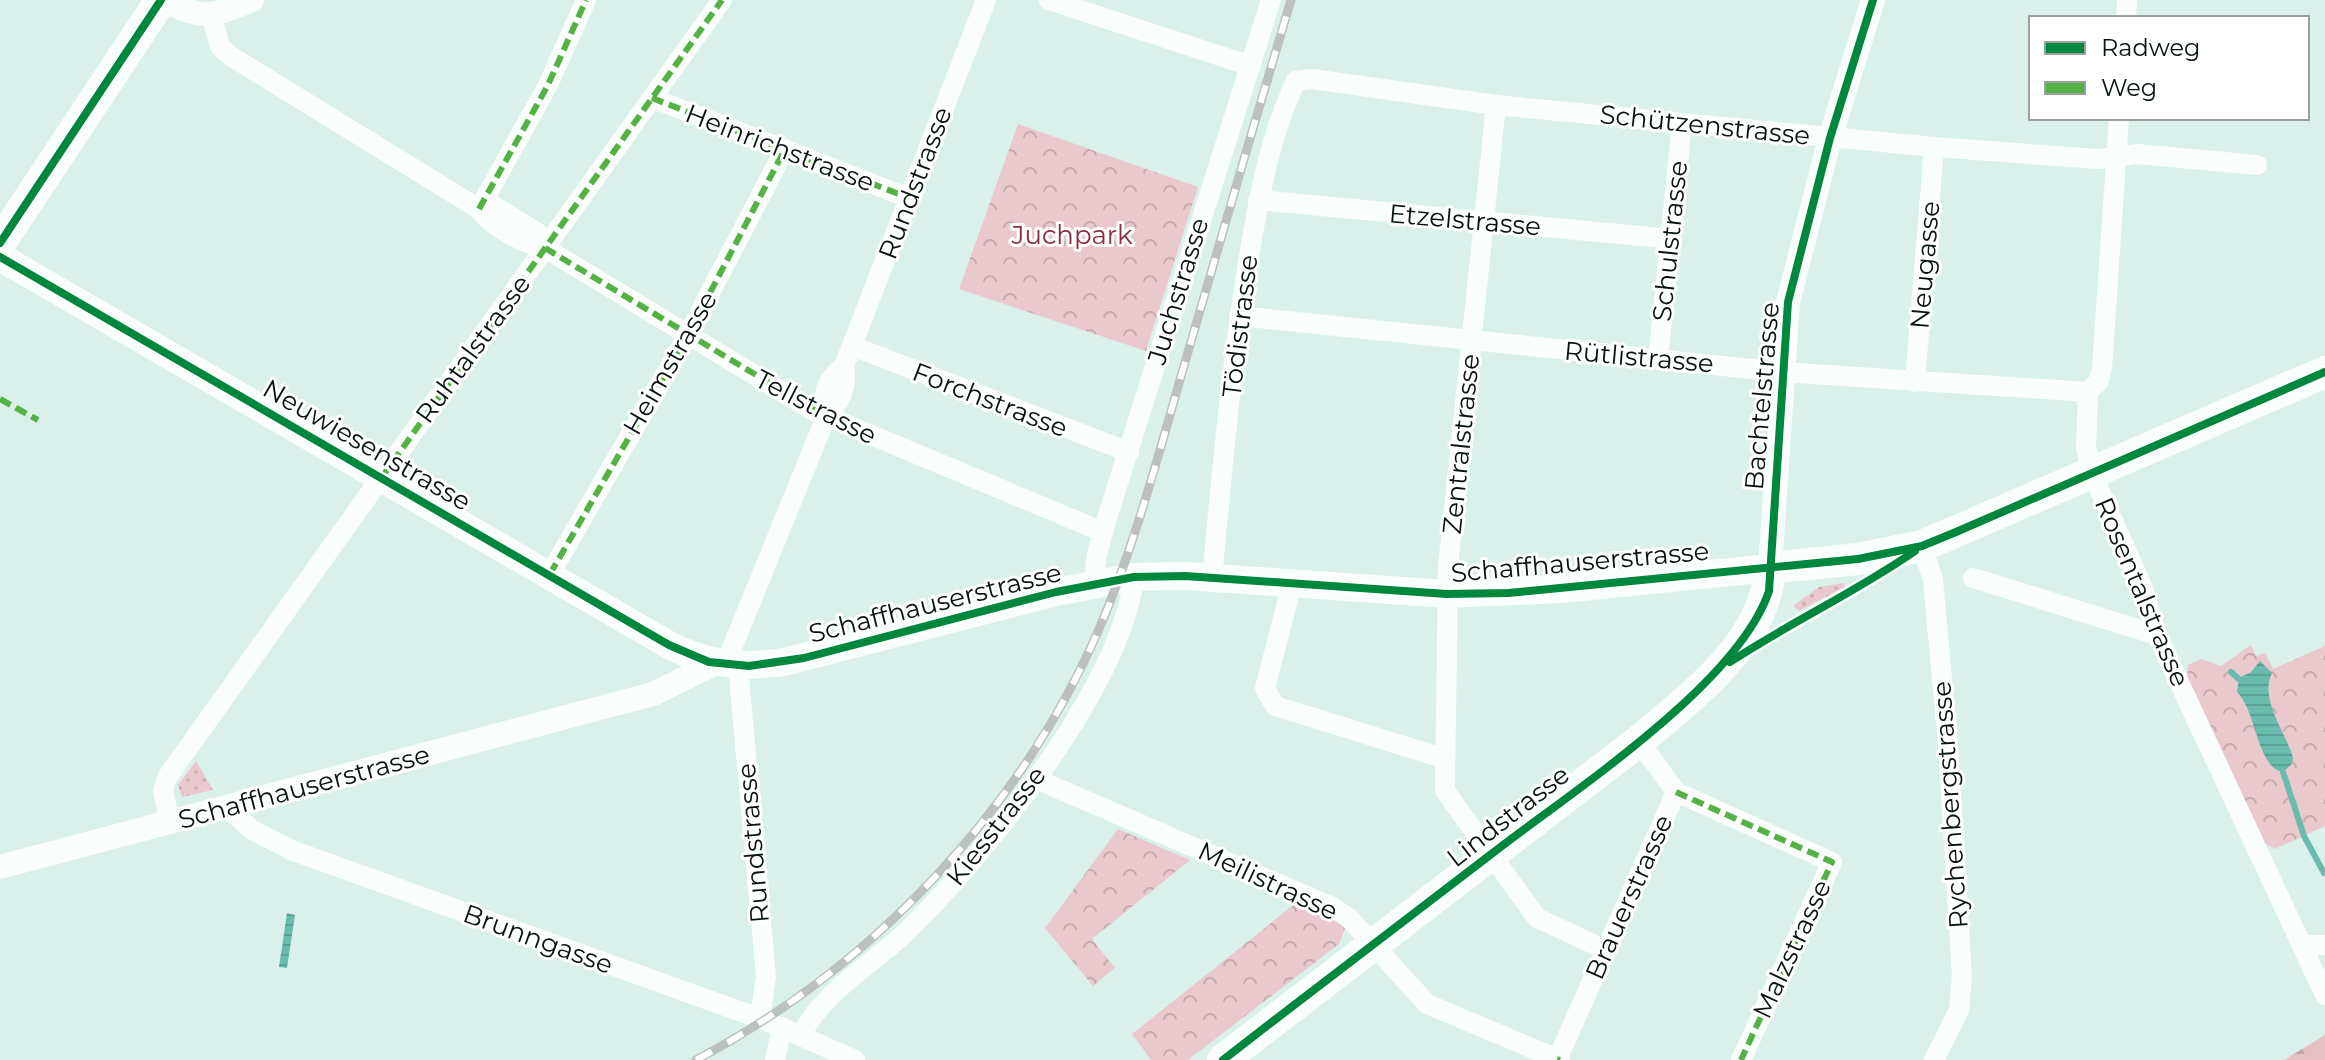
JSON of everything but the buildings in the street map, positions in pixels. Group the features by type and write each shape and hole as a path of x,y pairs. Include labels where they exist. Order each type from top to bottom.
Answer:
{"main road":[{"path":"0,243 154,2"},
{"name":"Neuwiesenstrasse","path":"0,257 669,645 726,665"},
{"name":"Schaffhauserstrasse","path":"726,665 804,658 1093,584 1134,577 1212,577 1447,594 1562,589 1858,559 1922,546 2325,372"},
{"name":"Lindstrasse","path":"1223,1060 1639,741 1720,668 1764,606 1770,568"}],"street":[{"path":"154,2 192,14 211,15 252,0"},
{"path":"479,209 548,85 586,0"},
{"name":"Ruhtalstrasse","path":"170,823 163,795 165,780 722,0"},
{"name":"Rundstrasse","path":"760,1019 766,977 726,665 826,417 823,397 832,375 844,366 986,0"},
{"path":"1049,0 1251,66"},
{"name":"Juchstrasse","path":"1093,584 1103,532 1271,0"},
{"name":"Bachtelstrasse","path":"1770,568 1788,302 1830,138 1873,0"},
{"name":"Tellstrasse","path":"211,15 220,46 229,55 479,209 485,217 529,244 545,248 826,417 1103,532"},
{"name":"Schützenstrasse","path":"1296,81 1312,79 1496,105 1830,138 2098,159 2138,154 2257,165"},
{"name":"Tödistrasse","path":"1212,577 1239,316 1258,200 1286,101 1296,81"},
{"name":"Heinrichstrasse","path":"652,98 909,198"},
{"name":"Zentralstrasse","path":"1496,105 1447,594 1445,791 1537,918 1606,950"},
{"name":"Rosentalstrasse","path":"2119,120 2102,368 2099,381 2088,392 2086,447 2092,473 2142,586 2157,635 2325,995"},
{"name":"Schulstrasse","path":"1658,359 1682,123"},
{"name":"Neugasse","path":"1915,382 1934,147"},
{"name":"Heimstrasse","path":"550,574 688,335 785,149"},
{"name":"Etzelstrasse","path":"1258,200 1672,239"},
{"name":"Rütlistrasse","path":"1239,316 1781,372 2088,392"},
{"name":"Forchstrasse","path":"852,346 1129,452"},
{"name":"Rychenbergstrasse","path":"1922,546 1933,580 1948,745 1962,976 1959,1010 1934,1060"},
{"name":"Kiesstrasse","path":"792,1031 904,934 968,867 1036,779 1105,665 1129,608 1134,577"},
{"path":"1973,578 2157,635"},
{"path":"1292,584 1265,688 1275,706 1443,758"},
{"name":"Schaffhauserstrasse","path":"0,867 653,694 726,665"},
{"name":"Brauerstrasse","path":"1558,1060 1676,792 1639,741"},
{"name":"Meilistrasse","path":"1036,779 1332,907 1373,945 1427,1004 1558,1060"},
{"name":"Malzstrasse","path":"1676,792 1832,862 1741,1060"},
{"name":"Brunngasse","path":"228,808 252,830 291,850 760,1019 855,1060"},
{"path":"2302,945 2325,945"},
{"path":"775,1060 792,1031"}],"green space":[{"name":"Juchpark","path":"1018,124 1198,187 1146,351 959,289"},
{"path":"1844,583 1845,587 1799,611 1793,606 1819,587"},
{"path":"2251,645 2256,656 2265,653 2273,669 2325,646 2325,826 2275,849 2262,842 2187,681 2188,665 2201,659 2221,666"},
{"path":"196,761 213,790 182,797 178,785"},
{"path":"1118,829 1190,860 1092,939 1115,968 1093,986 1045,928"},
{"path":"1306,895 1349,918 1339,944 1188,1060 1151,1060 1132,1034"},
{"path":"2325,1035 2325,1060 2284,1060"}],"shaded area":[{"path":"2260,661 2272,673 2269,683 2271,705 2293,758 2292,764 2283,772 2268,761 2249,712 2237,692 2239,678 2251,672"},
{"path":"287,913 295,915 287,968 279,967"}],"waterway":[{"path":"2231,672 2239,679"},
{"path":"2283,772 2304,836 2324,873"}],"railway":[{"path":"696,1060 761,1022 822,979 880,931 934,878 983,821 1027,760 1066,696 1099,629 1137,527 1291,0"}],"marked path":[{"path":"479,209 548,85 586,0"},
{"path":"382,477 722,0"},
{"path":"652,98 909,198"},
{"path":"550,574 688,335 785,149"},
{"path":"545,248 826,417"},
{"path":"0,399 38,420"},
{"path":"1676,792 1832,862 1741,1060"}],"cycle path":[{"path":"0,243 161,0"},
{"path":"1223,1060 1650,734 1724,662 1752,626 1769,591 1788,302 1830,138 1873,0"},
{"path":"0,257 669,645 709,662 749,666 804,658 1056,592 1134,577 1185,576 1447,594 1508,593 1858,559 1922,546 2325,372"},
{"path":"1730,662 1915,551"}]}
